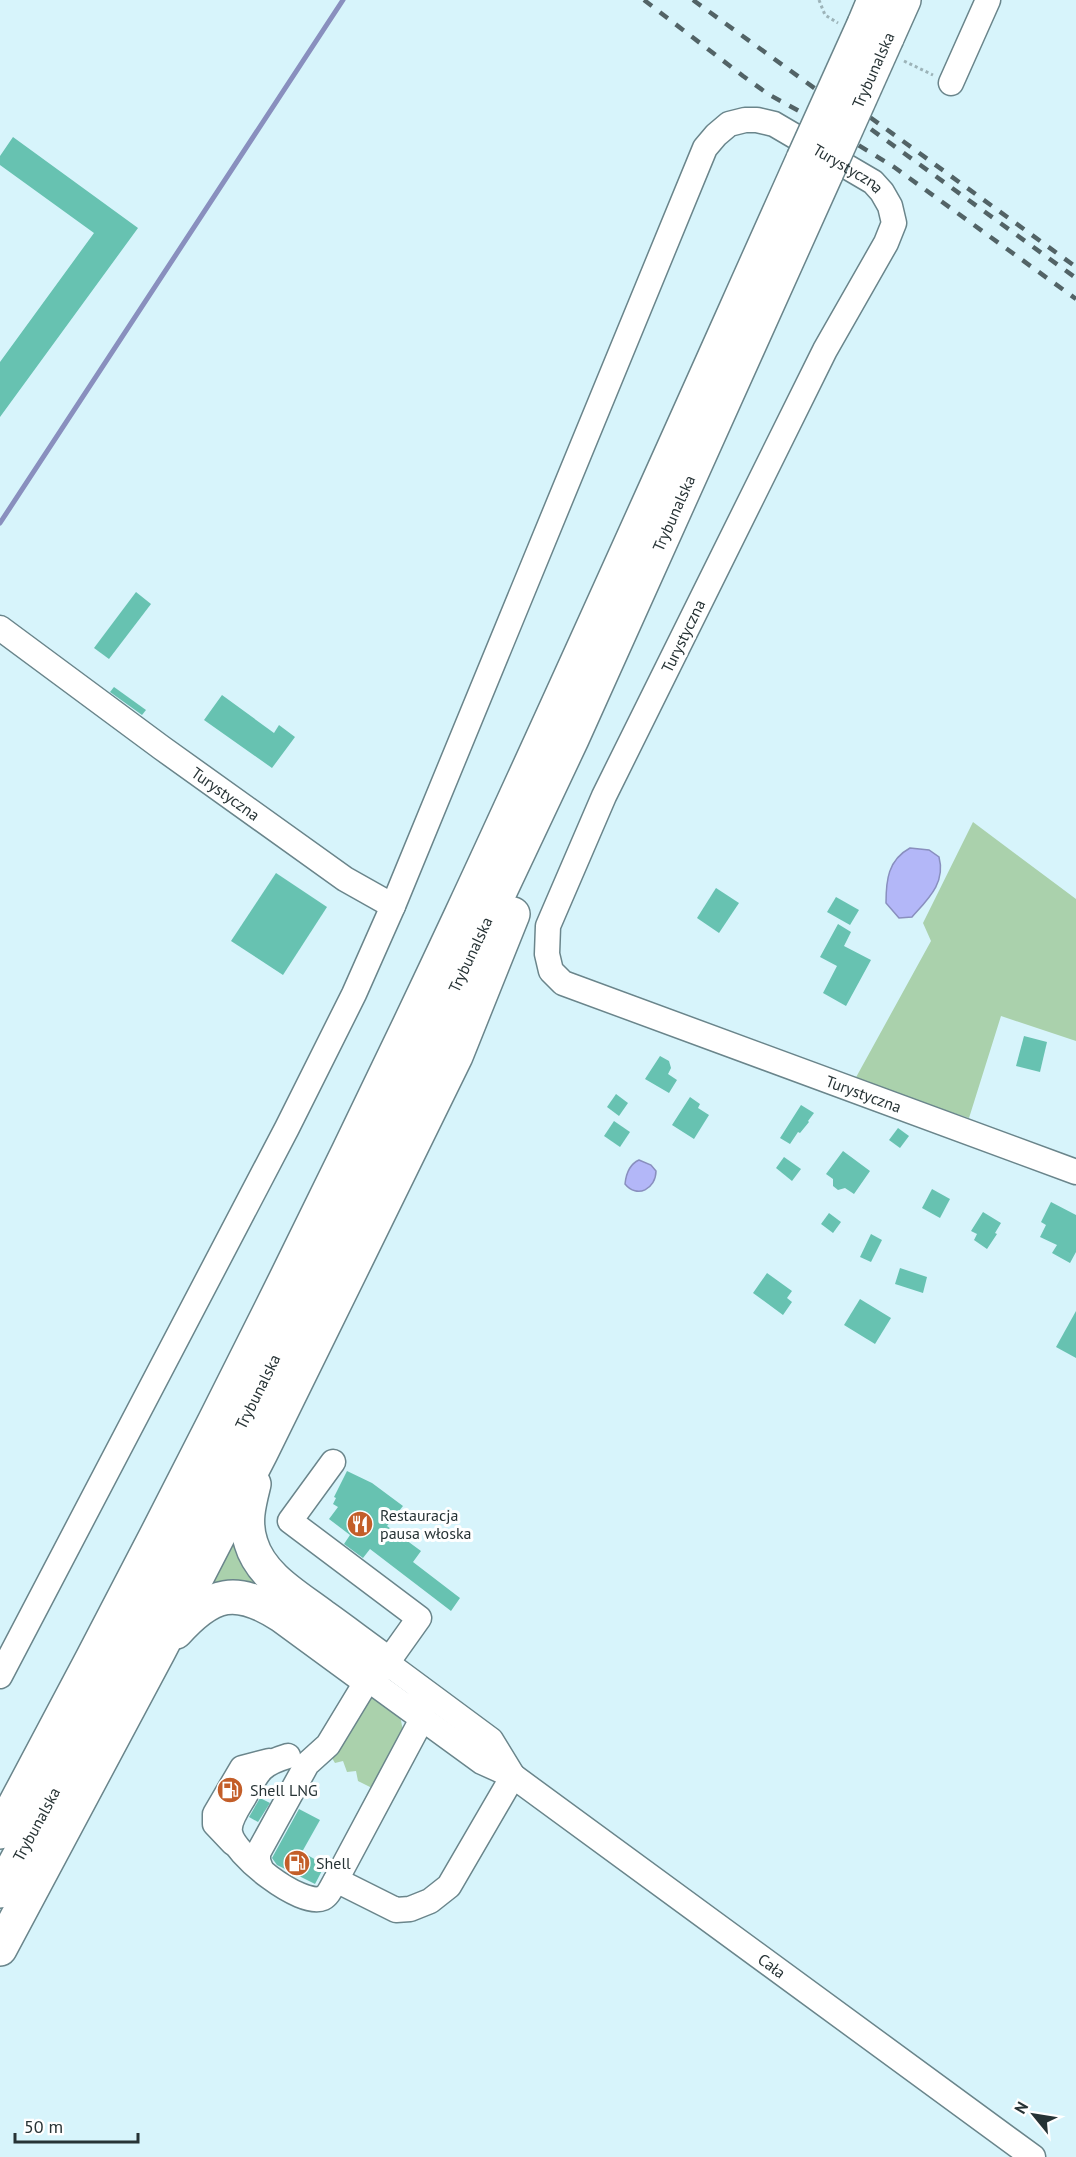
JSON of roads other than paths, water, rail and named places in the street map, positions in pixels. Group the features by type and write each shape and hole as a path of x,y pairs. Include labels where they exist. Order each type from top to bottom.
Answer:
{"highway":[{"name":"Trybunalska","path":"0,1891 51,1797 296,1317 410,1083 572,739 875,21 904,0"},
{"name":"Trybunalska","path":"0,1832 80,1682 267,1317 410,1022 581,654 815,165"},
{"path":"0,1949 159,1651 261,1453 462,1043 513,914 572,739"},
{"path":"261,1453 247,1514 251,1543 258,1559 265,1569 378,1671"},
{"path":"159,1651 186,1620 204,1605 220,1599 242,1598 273,1610 378,1671"}],"street":[{"path":"951,83 988,0"},
{"name":"Turystyczna","path":"0,628 345,879 393,906 705,148 729,124 745,120 774,124 873,182 882,192 893,214 891,234 825,350 604,796 548,926 547,954 551,971 563,983 1076,1172"},
{"path":"0,1676 292,1117 354,994 393,906"},
{"path":"261,1869 258,1853 307,1764 331,1740 378,1671 419,1618 290,1521 333,1462"},
{"name":"Cała","path":"378,1671 420,1688 490,1740 513,1776"},
{"name":"Cała","path":"378,1671 422,1719 482,1762 513,1776 1033,2157"},
{"path":"331,1740 279,1758 257,1773 231,1821 231,1835 240,1850 294,1894 309,1899 324,1897 336,1880 422,1719 420,1688"},
{"path":"261,1869 248,1851 244,1831 278,1765 279,1758"},
{"path":"336,1880 396,1910 410,1909 426,1903 449,1886 513,1776"}],"water":[{"path":"910,848 929,850 939,857 940,875 934,890 912,917 899,918 886,903 888,879 897,858"},
{"path":"639,1160 651,1165 656,1171 653,1183 649,1187 635,1191 625,1184 629,1170"}],"waterway":[{"path":"0,523 343,0"}],"railway":[{"path":"644,0 768,94 894,167 1076,299"},
{"path":"693,0 1076,278"},
{"path":"838,94 1076,267"}],"place":[{"name":"Restauracja pausa włoska","path":"360,1524"},
{"name":"Shell LNG","path":"230,1790"},
{"name":"Shell","path":"297,1863"}]}
